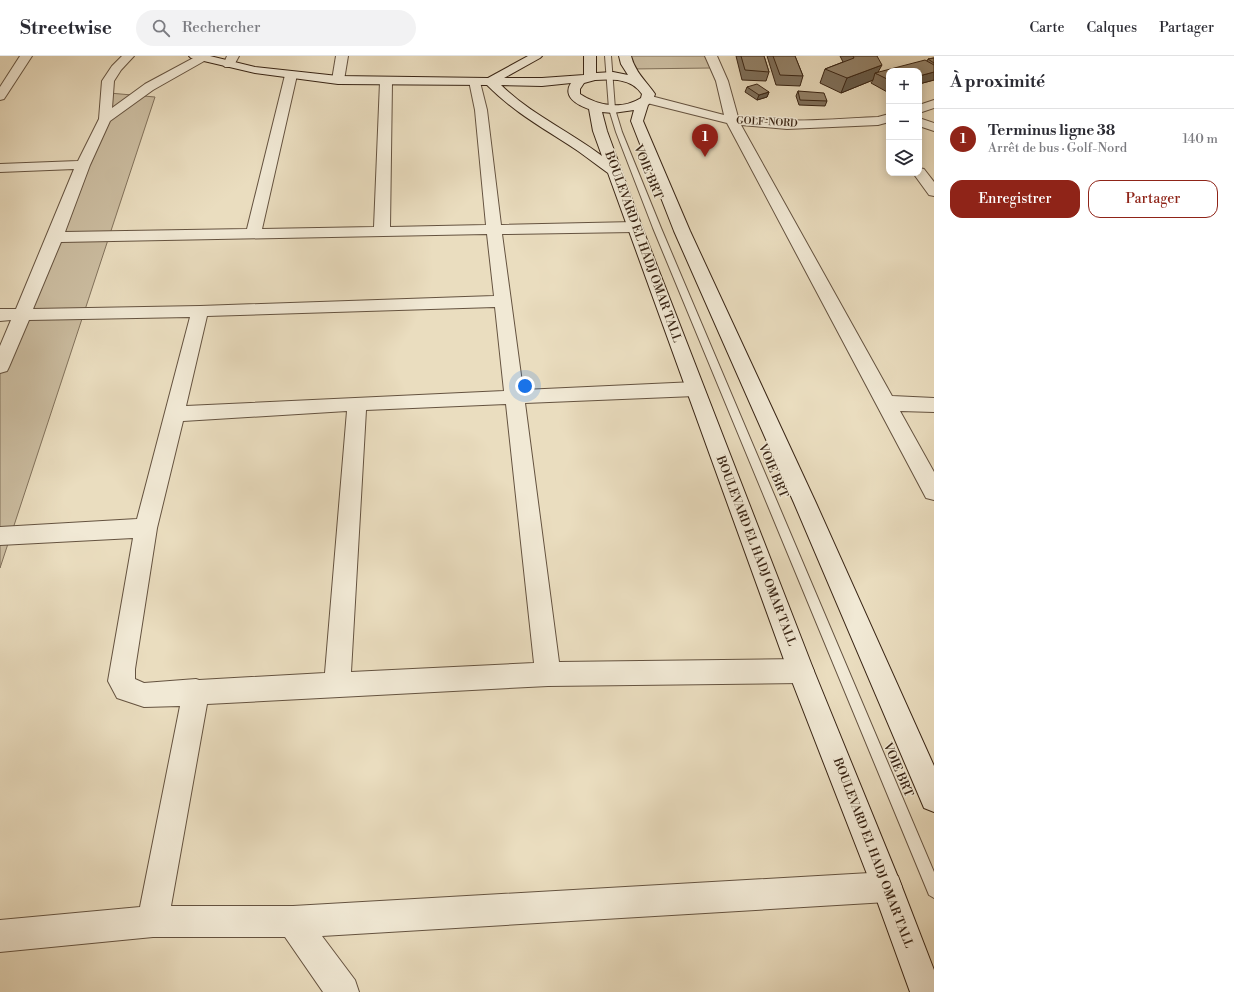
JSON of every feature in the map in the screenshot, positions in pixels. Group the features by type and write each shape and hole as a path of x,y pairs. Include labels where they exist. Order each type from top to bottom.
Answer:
{"street":[{"path":"0,96 26,56"},
{"path":"0,367 56,237 82,165 105,119 108,81 116,68 128,56"},
{"path":"338,80 342,56"},
{"path":"536,56 478,88 502,301 548,674"},
{"path":"586,78 590,56"},
{"path":"625,56 627,64 638,82 647,90 648,95 644,101 637,121 682,231 934,798"},
{"path":"711,56 722,80 732,120 934,492"},
{"path":"105,119 149,87 198,57 231,60 291,75 338,80 386,82 542,82 609,75 628,78 638,82"},
{"path":"253,234 291,75"},
{"name":"BOULEVARD EL HADJ OMAR TALL","path":"586,78 576,84 573,89 574,95 596,106 600,131 634,227 801,671 887,887 926,992"},
{"path":"489,81 556,94 596,106 629,108 644,101"},
{"path":"489,81 507,98 528,114 584,148 614,171"},
{"path":"382,231 386,82"},
{"name":"GOLF-NORD","path":"644,101 667,103 732,120 790,124 884,123"},
{"path":"922,108 934,104"},
{"path":"922,123 934,127"},
{"path":"0,168 82,165"},
{"path":"922,176 934,192"},
{"path":"56,237 634,227"},
{"path":"0,315 200,311 502,301"},
{"path":"200,311 146,528 122,669 121,681 126,689 133,693 144,695 548,674 801,671"},
{"path":"175,414 357,404 695,389"},
{"path":"885,403 934,405"},
{"path":"337,684 357,404"},
{"path":"0,536 146,528"},
{"path":"153,921 196,692"},
{"path":"0,936 153,921 293,922 887,887"},
{"path":"293,922 343,992"}],"lane":[{"name":"VOIE BRT","path":"608,56 609,75 596,106 619,132 663,242 934,890"}],"shaded area":[{"path":"626,56 706,56 711,68 632,69"},
{"path":"109,93 155,97 0,568 0,366"}],"building":[{"path":"741,56 764,56 769,72 745,70"},
{"path":"773,56 795,56 803,76 780,75"},
{"path":"853,56 877,56 882,65 847,78 825,69 854,58"},
{"path":"934,58 934,63 928,59"},
{"path":"925,60 934,65 934,72 922,75 922,68 894,68"},
{"path":"886,70 886,78 875,73"},
{"path":"757,84 769,92 759,95 747,87"},
{"path":"798,91 824,93 827,101 800,100"}],"place":[{"name":"Terminus ligne 38","path":"705,157"}]}
